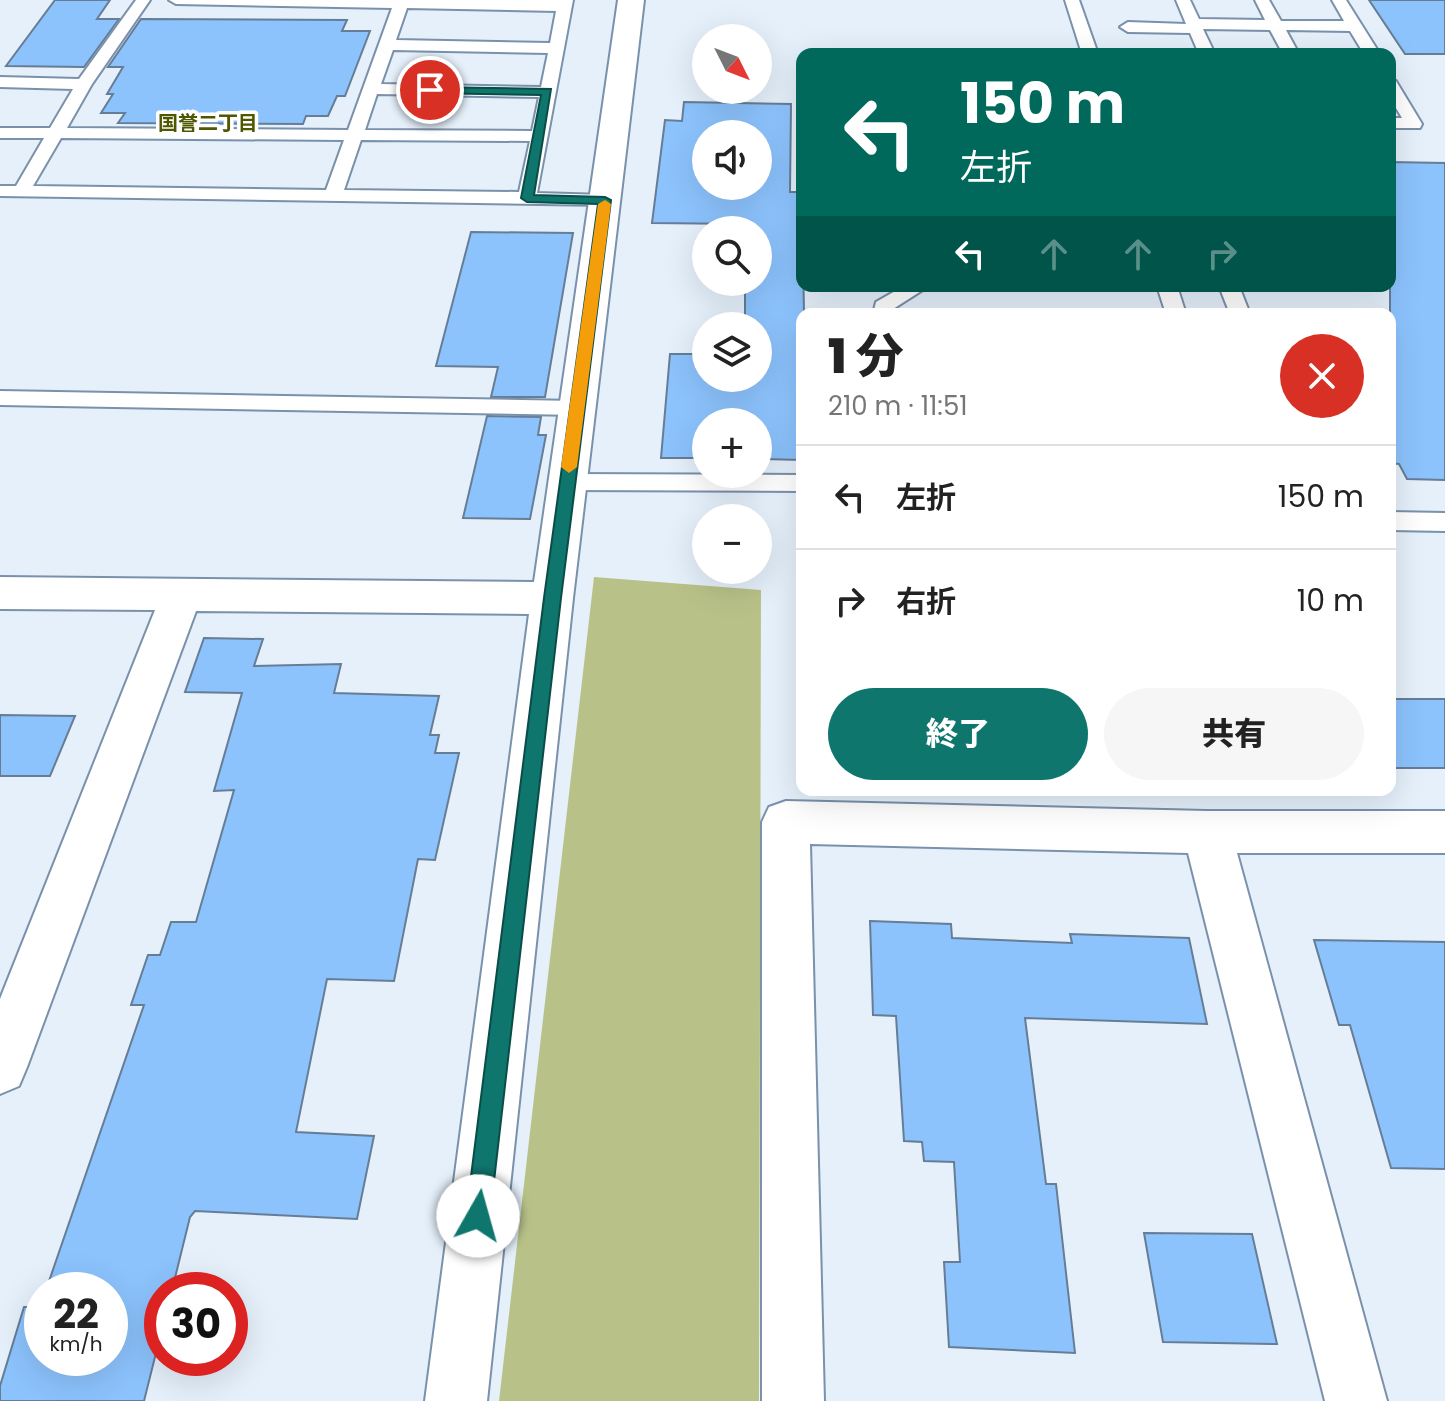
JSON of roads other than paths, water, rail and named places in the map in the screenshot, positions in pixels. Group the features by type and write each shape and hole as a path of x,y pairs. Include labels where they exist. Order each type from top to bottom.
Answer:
{"street":[{"path":"456,1401 552,598 631,0"},
{"path":"0,593 552,598"},
{"path":"0,1067 182,594"},
{"path":"793,1401 786,822 1207,832 1445,832"},
{"path":"1207,832 1356,1401"}],"lane":[{"path":"21,192 84,84 143,0"},
{"path":"176,0 565,4 527,198"},
{"path":"1072,0 1088,48"},
{"path":"1183,0 1204,48"},
{"path":"1262,0 1288,48"},
{"path":"1339,0 1368,48"},
{"path":"333,196 401,4"},
{"path":"1128,27 1354,26"},
{"path":"387,45 556,48"},
{"path":"0,82 84,84"},
{"path":"371,89 547,92"},
{"path":"1396,94 1414,124 1396,123"},
{"path":"0,133 539,136"},
{"path":"0,191 605,200"},
{"path":"883,308 908,292"},
{"path":"0,398 577,408"},
{"path":"567,482 796,483"},
{"path":"1396,521 1445,522"}],"district":[{"name":"国誉二丁目","path":"208,123"}]}
